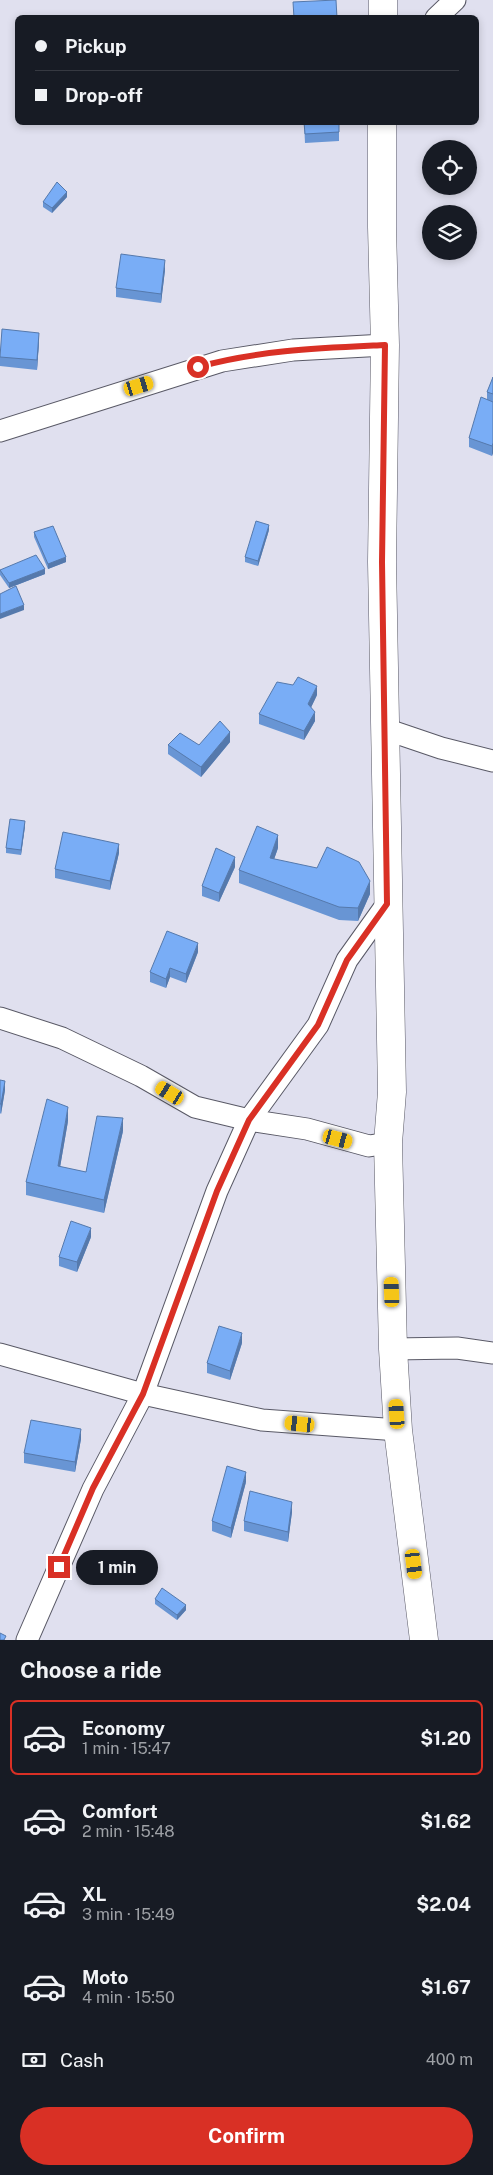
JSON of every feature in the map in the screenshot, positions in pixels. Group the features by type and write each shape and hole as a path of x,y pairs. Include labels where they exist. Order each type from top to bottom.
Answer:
{"street":[{"path":"383,0 383,15"},
{"path":"439,15 455,0"},
{"path":"382,125 385,345 382,562 392,1092 388,1143 393,1349 398,1430 424,1640"},
{"path":"0,431 222,361 293,350 385,345"},
{"path":"385,729 441,748 493,761"},
{"path":"27,1640 93,1488 143,1394 217,1191 249,1120 318,1025 347,960 387,904"},
{"path":"0,1018 62,1038 141,1076 195,1107 249,1120 307,1129 369,1146 388,1143"},
{"path":"393,1349 456,1348 493,1353"},
{"path":"0,1354 143,1394 262,1420 398,1430"}],"building":[{"path":"336,0 337,15 294,15 293,2"},
{"path":"304,125 339,125 339,132 305,134"},
{"path":"57,182 67,192 52,208 43,202"},
{"path":"121,254 165,260 161,294 116,288"},
{"path":"2,329 39,333 37,360 0,357"},
{"path":"493,377 493,394 487,392"},
{"path":"481,397 493,402 492,446 469,438"},
{"path":"256,521 269,525 258,561 245,557"},
{"path":"53,526 66,557 48,564 34,532"},
{"path":"36,555 45,569 9,583 0,570"},
{"path":"16,586 24,605 0,614 0,594"},
{"path":"298,677 317,686 308,704 315,712 304,731 259,714 277,682 293,685"},
{"path":"220,721 230,732 201,767 168,745 180,733 199,745"},
{"path":"10,819 25,821 21,850 6,848"},
{"path":"257,826 278,835 270,858 317,868 327,847 359,862 370,881 358,908 339,907 239,870"},
{"path":"63,832 119,844 110,881 55,869"},
{"path":"216,848 235,857 219,893 202,886"},
{"path":"167,931 198,943 186,974 170,968 166,979 150,972"},
{"path":"0,1080 5,1081 1,1104 0,1104"},
{"path":"47,1099 68,1107 58,1166 86,1172 97,1116 123,1118 104,1200 26,1182"},
{"path":"71,1221 91,1228 77,1262 59,1257"},
{"path":"219,1326 242,1333 230,1371 207,1363"},
{"path":"31,1420 81,1429 75,1462 24,1453"},
{"path":"227,1466 246,1472 231,1528 212,1521"},
{"path":"250,1491 292,1502 288,1532 244,1521"},
{"path":"162,1588 186,1605 177,1615 155,1599"},
{"path":"0,1633 6,1636 4,1640 0,1640"}],"route":[{"path":"59,1567 93,1488 143,1394 169,1318 217,1191 249,1120 318,1025 347,960 387,904 382,562 385,345 293,350 242,357 198,367"}]}
